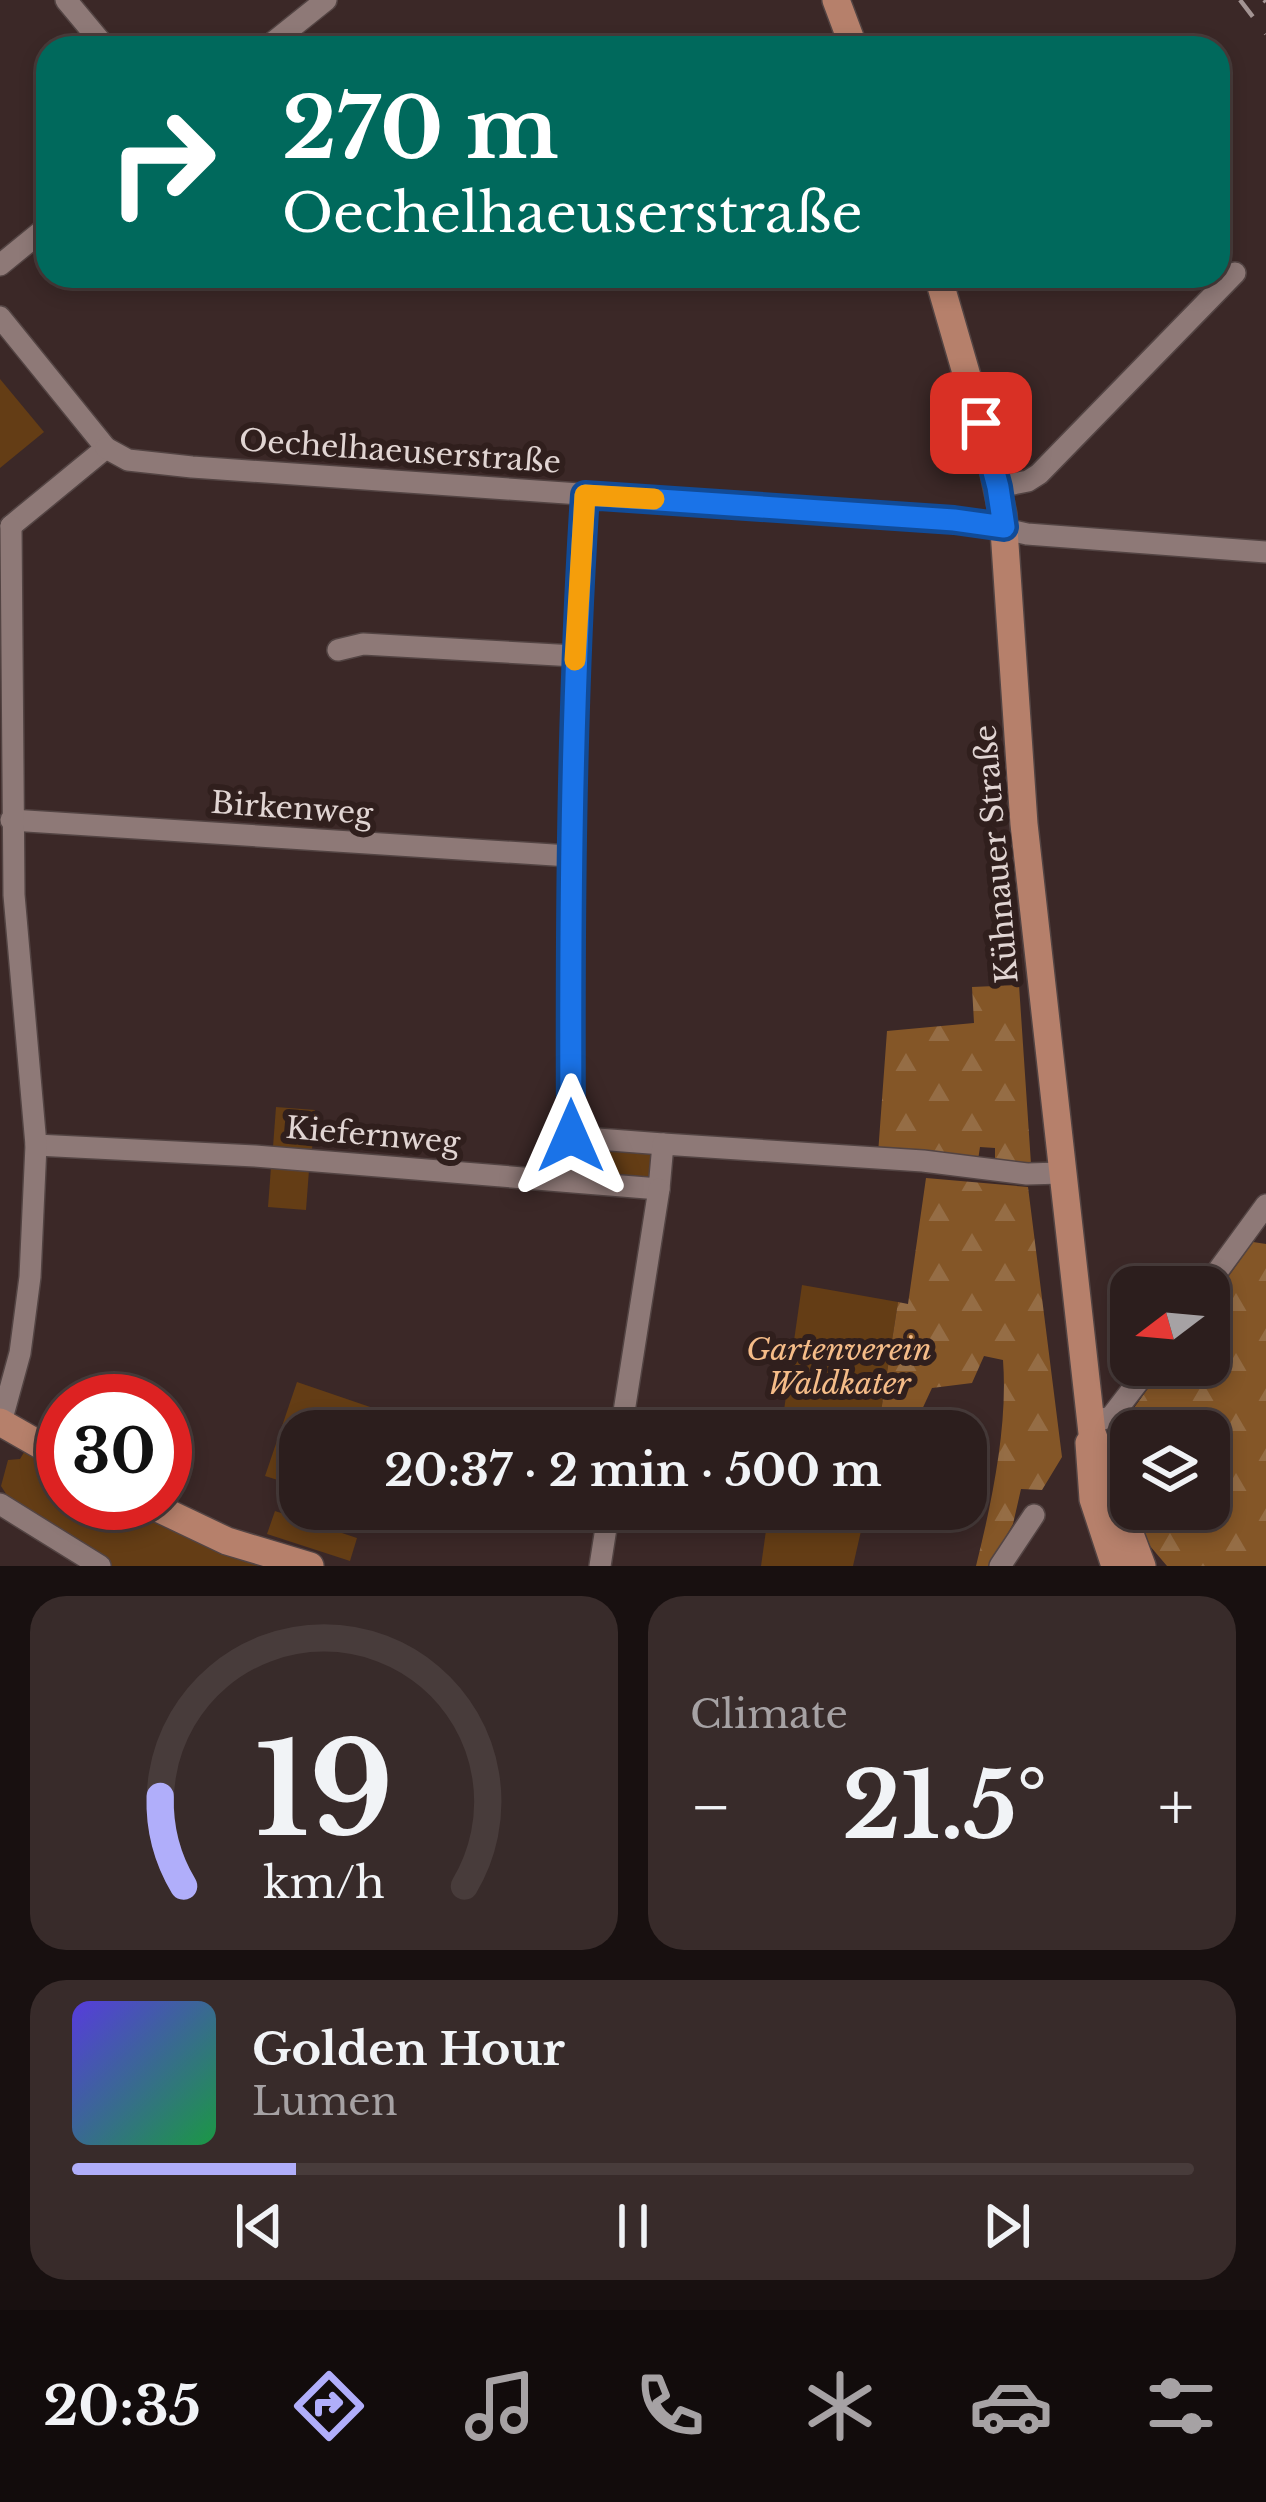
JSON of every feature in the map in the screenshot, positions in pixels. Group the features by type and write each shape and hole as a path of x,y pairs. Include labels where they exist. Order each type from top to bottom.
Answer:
{"main road":[{"path":"836,0 850,36"},
{"name":"Kühnauer Straße","path":"941,288 998,487 1004,527 1024,824 1091,1427 1142,1566"},
{"path":"0,1423 36,1443"},
{"name":"Kühnauer Straße","path":"1091,1427 1089,1481 1115,1566"},
{"path":"192,1524 310,1566"}],"street":[{"path":"66,0 96,36"},
{"path":"281,36 326,0"},
{"path":"0,265 36,236"},
{"path":"1230,278 1235,273"},
{"path":"998,487 1023,483 1039,474 1220,288"},
{"path":"0,317 106,448 5,520 11,820 7,896 36,1145 30,1277 20,1353 0,1423"},
{"name":"Oechelhaeuserstraße","path":"106,448 128,460 192,467 954,520 1028,534 1266,552"},
{"path":"567,1181 571,1136 569,856 585,495"},
{"path":"338,650 362,644 575,656"},
{"name":"Birkenweg","path":"11,820 569,856"},
{"path":"571,1136 1061,1173"},
{"path":"624,1410 663,1144"},
{"name":"Kiefernweg","path":"36,1145 255,1156 659,1189"},
{"path":"1221,1266 1266,1205"},
{"path":"1091,1427 1111,1417 1135,1386"},
{"path":"0,1504 100,1566"},
{"path":"1000,1566 1034,1515"},
{"path":"600,1566 606,1530"}],"green space":[{"path":"0,379 44,432 0,468"},
{"path":"1019,985 1031,1164 995,1162 995,1148 980,1147 978,1160 878,1154 887,1031 974,1023 972,987"},
{"path":"276,1107 315,1110 312,1150 273,1147"},
{"path":"578,1142 656,1149 653,1184 575,1177"},
{"path":"271,1167 309,1170 306,1210 268,1207"},
{"path":"926,1178 1028,1187 1062,1457 1042,1490 1021,1489 1013,1524 989,1566 976,1566 987,1530 1001,1437 1003,1360 984,1356 972,1383 932,1388 922,1410 881,1410 898,1302 908,1304"},
{"path":"1253,1242 1266,1244 1266,1566 1167,1566 1144,1530 1230,1530 1230,1410 1132,1410 1150,1386 1230,1386 1230,1274"},
{"name":"Gartenverein Waldkater","path":"802,1285 898,1302 881,1410 784,1410"},
{"path":"297,1382 379,1410 287,1410"},
{"path":"279,1435 279,1480 265,1476"},
{"path":"26,1449 36,1454 36,1518 10,1500 1,1486 8,1460 20,1459"},
{"path":"275,1511 279,1512 279,1530 333,1530 357,1538 350,1561 267,1534"},
{"path":"54,1530 184,1530 276,1566 106,1566"},
{"path":"766,1530 861,1530 853,1566 761,1566"}],"railway":[{"path":"1240,0 1266,34"}],"slow traffic":[{"path":"575,660 585,495 654,499"}],"route":[{"path":"571,1136 569,856 585,495 1004,527 981,423"}]}
